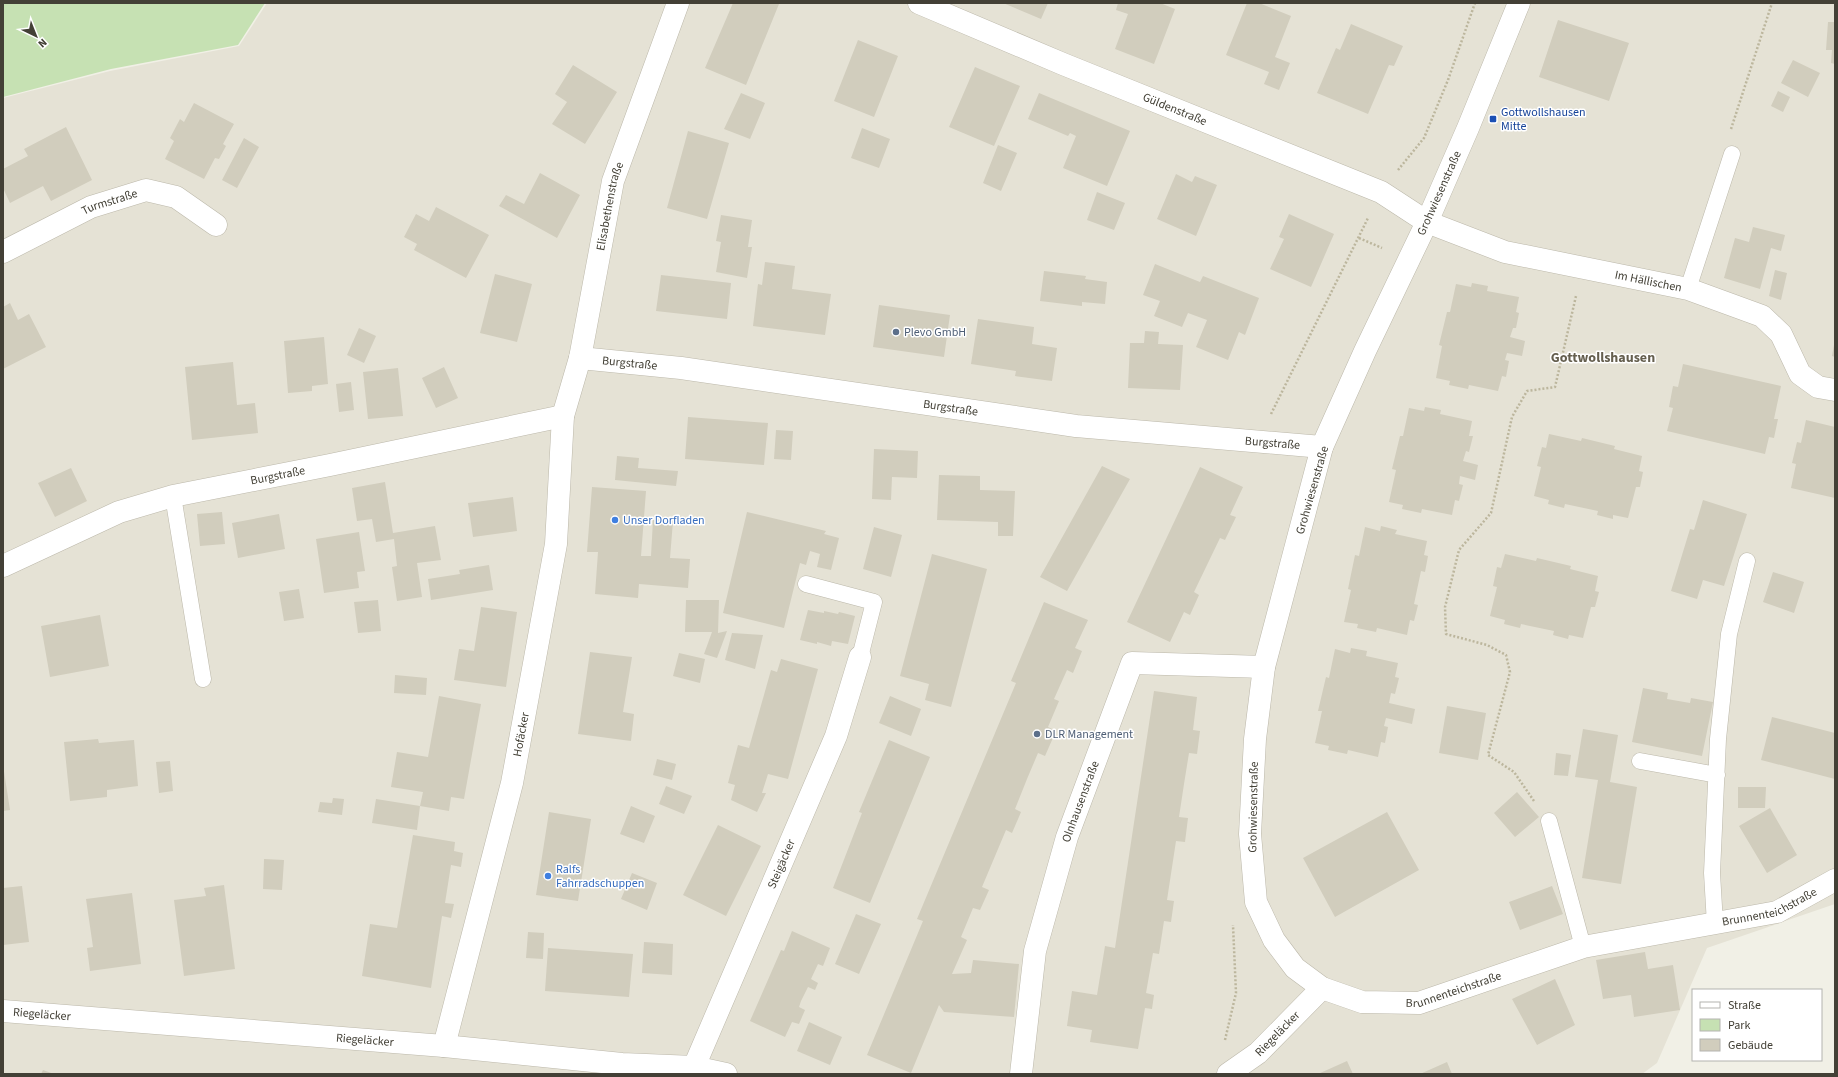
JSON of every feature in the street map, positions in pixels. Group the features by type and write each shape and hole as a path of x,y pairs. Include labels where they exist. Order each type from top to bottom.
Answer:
{"street":[{"name":"Elisabethenstraße","path":"563,416 580,358 612,180 678,3"},
{"name":"Güldenstraße","path":"919,3 1063,64 1381,192 1427,222"},
{"name":"Grohwiesenstraße","path":"1322,988 1295,968 1274,940 1256,902 1250,834 1255,738 1264,667 1322,447 1380,317 1427,222 1468,128 1518,3"},
{"name":"Turmstraße","path":"3,252 91,207 146,190 176,197 216,225"},
{"name":"Im Hällischen","path":"1427,222 1505,252 1688,289 1762,316 1781,334 1800,374 1818,388 1835,390"},
{"name":"Burgstraße","path":"580,358 682,368 1076,426 1322,447"},
{"name":"Burgstraße","path":"3,566 119,512 173,496 563,416"},
{"name":"Hofäcker","path":"444,1046 512,783 556,544 563,416"},
{"name":"Steigäcker","path":"694,1067 836,736 860,657"},
{"name":"Olnhausenstraße","path":"1021,1074 1035,951 1067,837 1132,663 1264,667"},
{"name":"Brunnenteichstraße","path":"1322,988 1362,1002 1419,1003 1583,947 1777,912 1835,880"},
{"name":"Riegeläcker","path":"1228,1074 1258,1053 1322,988"},
{"name":"Riegeläcker","path":"3,1011 444,1046 622,1064 694,1067 726,1074"}],"lane":[{"path":"1688,289 1732,154"},
{"path":"173,496 203,680"},
{"path":"1715,924 1712,873 1718,739 1729,634 1748,561"},
{"path":"806,584 874,602 860,657"},
{"path":"1640,761 1717,775"},
{"path":"1549,821 1583,947"}],"path":[{"path":"1732,154 1729,136 1772,3"},
{"path":"1549,821 1514,772 1488,755 1510,672 1506,655 1487,646 1446,634 1445,607 1459,550 1491,513 1512,417 1527,391 1555,386 1583,268"},
{"path":"1258,441 1310,336"},
{"path":"1224,1047 1236,993 1233,920 1256,902"}],"shaded area":[{"path":"267,3 1835,3 1835,904 1707,948 1657,1063 1642,1074 3,1074 3,98 110,71 239,46"}],"green space":[{"path":"3,3 265,3 238,45 111,69 3,97"}],"building":[{"path":"733,3 779,4 746,85 705,68"},
{"path":"1003,3 1048,3 1041,19"},
{"path":"1118,3 1160,3 1175,9 1154,64 1115,49 1128,14 1116,10"},
{"path":"1247,3 1259,3 1291,16 1275,57 1290,63 1279,90 1264,84 1269,72 1226,55"},
{"path":"1558,20 1629,43 1609,101 1539,77"},
{"path":"1828,22 1835,22 1835,64 1831,63 1832,50 1826,50"},
{"path":"1351,24 1403,46 1394,66 1389,65 1368,114 1317,93 1336,48 1340,50"},
{"path":"858,40 898,56 874,117 834,101"},
{"path":"1793,60 1820,73 1808,97 1781,83"},
{"path":"573,65 617,92 585,144 552,124 567,102 555,94"},
{"path":"975,67 1020,86 994,146 949,127"},
{"path":"1778,91 1790,97 1783,112 1771,106"},
{"path":"741,93 765,103 750,139 724,129"},
{"path":"1039,93 1130,131 1107,186 1063,168 1076,136 1070,133 1068,136 1028,119"},
{"path":"194,103 234,124 223,144 226,146 219,159 215,158 204,179 165,159 174,141 170,138 180,119 184,122"},
{"path":"66,127 92,180 51,201 43,186 10,203 3,188 3,169 28,156 24,149"},
{"path":"862,128 890,139 879,168 851,158"},
{"path":"688,131 729,143 707,219 667,208"},
{"path":"244,138 259,147 237,188 222,180"},
{"path":"998,145 1017,153 1001,191 983,183"},
{"path":"540,173 580,195 557,238 499,206 506,195 524,204"},
{"path":"1176,174 1192,182 1195,176 1217,185 1196,236 1157,219"},
{"path":"1097,192 1125,203 1114,230 1087,220"},
{"path":"436,207 489,235 466,278 414,250 417,244 404,237 416,214 429,221"},
{"path":"1289,214 1334,234 1311,287 1270,269 1284,239 1279,237"},
{"path":"721,215 752,220 748,247 752,247 747,278 716,272 721,242 716,241"},
{"path":"1753,227 1785,235 1781,251 1771,248 1760,289 1724,278 1735,238 1749,242"},
{"path":"765,262 795,266 792,289 831,294 825,335 753,326 758,284 762,285"},
{"path":"1155,264 1200,282 1203,276 1259,298 1245,335 1239,332 1228,360 1196,347 1207,320 1188,313 1182,327 1154,316 1160,301 1143,295"},
{"path":"1775,270 1787,273 1781,300 1769,296"},
{"path":"1044,271 1086,276 1085,279 1107,282 1105,304 1082,302 1082,306 1040,301"},
{"path":"495,274 532,284 517,342 480,333"},
{"path":"661,275 731,283 727,319 656,311"},
{"path":"1472,283 1488,286 1487,291 1519,297 1516,312 1519,313 1516,328 1513,328 1510,337 1525,341 1522,356 1507,353 1505,360 1509,361 1506,377 1502,376 1498,391 1469,385 1468,389 1449,385 1450,381 1436,378 1442,346 1439,345 1447,312 1450,312 1456,284 1471,287"},
{"path":"10,303 18,320 29,314 46,347 3,369 3,307"},
{"path":"879,305 950,315 944,357 873,347"},
{"path":"978,319 1034,327 1032,344 1057,348 1052,381 1015,376 1016,371 971,364"},
{"path":"359,328 376,336 364,363 347,355"},
{"path":"1145,331 1159,332 1158,344 1183,345 1180,390 1128,388 1130,343 1144,343"},
{"path":"324,337 328,384 312,386 312,391 288,393 284,341"},
{"path":"1835,345 1835,357 1832,356"},
{"path":"233,362 237,405 255,403 258,433 192,440 185,367"},
{"path":"1683,364 1781,386 1774,419 1778,419 1774,438 1769,437 1765,454 1667,431 1673,408 1669,407 1673,386 1678,387"},
{"path":"444,367 458,398 436,408 422,378"},
{"path":"398,368 403,416 368,419 363,372"},
{"path":"351,382 354,410 339,412 336,384"},
{"path":"1425,407 1441,410 1440,414 1472,421 1469,436 1473,436 1469,452 1466,451 1463,461 1478,465 1475,480 1460,476 1459,484 1463,485 1459,501 1455,500 1452,515 1422,509 1421,513 1402,509 1403,505 1389,502 1396,470 1392,469 1400,436 1403,436 1409,408 1424,411"},
{"path":"688,417 768,423 764,465 685,459"},
{"path":"1806,420 1835,427 1835,498 1791,488 1796,464 1792,463 1797,442 1801,443"},
{"path":"776,430 793,431 791,460 774,459"},
{"path":"1549,434 1581,441 1582,438 1615,446 1614,449 1642,456 1639,471 1643,472 1640,487 1636,487 1628,518 1613,515 1613,519 1597,515 1598,511 1565,504 1564,508 1548,504 1549,500 1534,496 1541,467 1537,466 1542,447 1546,448"},
{"path":"874,449 918,451 917,478 892,477 891,500 872,499"},
{"path":"617,456 639,458 638,468 678,471 676,486 615,480"},
{"path":"1102,466 1130,479 1067,591 1040,577"},
{"path":"1200,467 1243,487 1230,515 1236,517 1225,540 1220,538 1194,592 1199,595 1190,615 1184,612 1170,642 1127,622"},
{"path":"71,468 87,501 55,517 38,483"},
{"path":"939,475 980,476 980,490 1015,491 1013,536 998,536 998,522 937,520"},
{"path":"385,482 393,533 435,526 441,560 417,563 422,597 397,601 392,567 397,566 394,539 376,542 372,519 357,521 352,488"},
{"path":"592,487 646,491 641,556 651,556 653,520 673,521 670,558 690,559 688,588 639,584 638,598 595,594 598,552 587,552"},
{"path":"513,497 517,531 473,537 468,503"},
{"path":"1703,500 1747,514 1724,586 1703,580 1697,599 1671,591 1690,529 1694,530"},
{"path":"222,512 225,544 200,546 197,514"},
{"path":"747,512 826,531 824,534 839,538 831,570 817,567 820,554 810,551 806,565 800,563 784,628 723,613"},
{"path":"279,514 285,549 238,558 232,523"},
{"path":"1381,526 1397,530 1395,534 1427,541 1424,555 1428,556 1425,572 1421,571 1414,604 1418,605 1414,621 1410,620 1407,635 1377,628 1376,632 1357,628 1358,624 1344,622 1351,590 1348,589 1355,555 1359,556 1365,527 1380,531"},
{"path":"874,527 902,535 891,577 863,569"},
{"path":"359,532 365,571 357,572 359,588 324,593 316,539"},
{"path":"932,554 987,569 951,707 925,700 929,684 900,676"},
{"path":"1505,554 1536,561 1537,558 1571,566 1570,569 1598,576 1595,591 1599,592 1595,607 1591,607 1583,638 1569,635 1568,639 1553,635 1554,631 1521,624 1520,628 1504,624 1505,620 1490,616 1497,587 1493,586 1497,567 1501,568"},
{"path":"489,565 493,590 431,600 428,579 460,574 459,570"},
{"path":"1773,572 1804,582 1794,613 1763,602"},
{"path":"299,589 304,618 284,621 279,592"},
{"path":"378,600 381,631 358,633 354,602"},
{"path":"686,600 719,600 718,633 727,631 717,658 704,654 712,632 685,632"},
{"path":"1044,602 1088,620 1075,648 1082,651 1073,673 1067,670 1054,699 1059,701 1048,727 1056,731 1045,756 1038,753 1015,809 1021,812 1012,833 1006,830 982,887 989,890 980,910 973,908 961,937 967,940 952,974 971,973 973,960 1019,964 1014,1017 944,1012 939,1005 911,1073 867,1055 923,921 917,919 1016,683 1011,681"},
{"path":"481,607 517,612 506,687 454,680 459,649 474,651"},
{"path":"808,610 838,614 839,612 855,616 848,644 832,641 831,646 817,642 817,644 800,640"},
{"path":"100,615 109,666 50,677 41,626"},
{"path":"732,633 763,635 755,669 725,660"},
{"path":"1351,648 1367,651 1366,656 1398,663 1395,677 1399,678 1395,694 1391,693 1389,703 1415,709 1412,724 1386,718 1384,726 1388,727 1385,743 1381,742 1378,757 1348,750 1347,754 1328,750 1329,746 1315,743 1322,711 1318,711 1326,677 1329,678 1335,649 1350,653"},
{"path":"590,652 632,657 623,712 634,714 631,741 578,734"},
{"path":"679,653 705,659 700,683 673,676"},
{"path":"781,659 818,669 788,779 768,774 762,793 766,793 757,812 731,800 735,785 728,783 738,745 749,748 771,670 777,672"},
{"path":"395,675 427,678 426,695 394,693"},
{"path":"1643,688 1668,693 1667,699 1690,703 1691,698 1713,702 1702,756 1632,742"},
{"path":"1154,691 1197,697 1193,730 1200,731 1197,754 1189,753 1184,784 1179,817 1188,818 1185,842 1176,841 1167,900 1174,901 1171,922 1164,921 1159,954 1153,953 1146,993 1154,995 1152,1009 1145,1008 1138,1049 1090,1042 1092,1030 1067,1026 1072,991 1097,995 1105,946 1115,948"},
{"path":"439,696 481,704 464,799 451,797 449,811 420,806 423,792 391,787 397,752 428,757"},
{"path":"890,696 921,709 911,736 879,723"},
{"path":"1447,706 1486,713 1478,760 1439,753"},
{"path":"1772,717 1835,733 1835,779 1761,760"},
{"path":"1583,729 1618,735 1610,782 1637,787 1621,884 1582,878 1598,780 1575,777"},
{"path":"98,739 99,743 134,740 138,786 107,790 107,797 70,801 64,742"},
{"path":"889,740 930,757 870,903 833,888 862,813 859,812"},
{"path":"1556,753 1571,755 1568,776 1554,775"},
{"path":"657,759 676,764 672,780 653,775"},
{"path":"170,761 173,791 159,793 156,762"},
{"path":"3,765 10,810 3,811"},
{"path":"666,786 692,796 684,814 659,804"},
{"path":"1738,787 1766,787 1765,808 1738,808"},
{"path":"1517,792 1539,817 1515,837 1494,813"},
{"path":"333,798 344,799 342,815 318,812 320,802 332,803"},
{"path":"376,799 420,806 417,830 372,823"},
{"path":"631,806 655,816 644,843 620,834"},
{"path":"1770,808 1797,855 1767,873 1739,826"},
{"path":"549,812 591,819 578,901 536,895"},
{"path":"1387,812 1419,870 1335,917 1303,858"},
{"path":"718,825 761,846 726,916 683,895"},
{"path":"413,835 455,842 454,851 463,853 461,867 451,865 445,903 454,904 451,918 442,916 431,988 362,976 370,924 397,928"},
{"path":"264,859 284,860 282,890 263,889"},
{"path":"632,873 657,883 647,910 621,899"},
{"path":"224,885 235,969 184,976 174,900 206,896 204,888"},
{"path":"22,886 29,942 3,945 3,888"},
{"path":"1552,886 1563,914 1520,930 1509,902"},
{"path":"132,893 141,964 90,971 87,948 93,947 86,899"},
{"path":"856,914 881,924 859,974 835,964"},
{"path":"792,931 830,948 823,966 818,964 811,979 818,983 815,990 808,987 801,1001 799,1007 805,1010 799,1024 792,1022 785,1037 750,1021 781,950 784,951"},
{"path":"528,932 544,933 543,959 526,958"},
{"path":"644,942 673,944 672,975 642,973"},
{"path":"548,948 633,954 629,997 545,991"},
{"path":"1645,952 1648,969 1673,965 1680,1010 1634,1017 1631,995 1603,999 1596,960"},
{"path":"1555,979 1575,1025 1537,1045 1512,999"},
{"path":"809,1022 842,1037 830,1065 797,1051"},
{"path":"1347,1061 1353,1074 1318,1074"},
{"path":"1447,1062 1452,1074 1420,1074"},
{"path":"43,1070 54,1074 41,1074"}],"place":[{"name":"Gottwollshausen Mitte","path":"1493,119"},
{"name":"Plevo GmbH","path":"896,332"},
{"name":"Unser Dorfladen","path":"615,520"},
{"name":"DLR Management","path":"1037,734"},
{"name":"Ralfs Fahrradschuppen","path":"548,876"}],"district":[{"name":"Gottwollshausen","path":"1603,357"}]}
